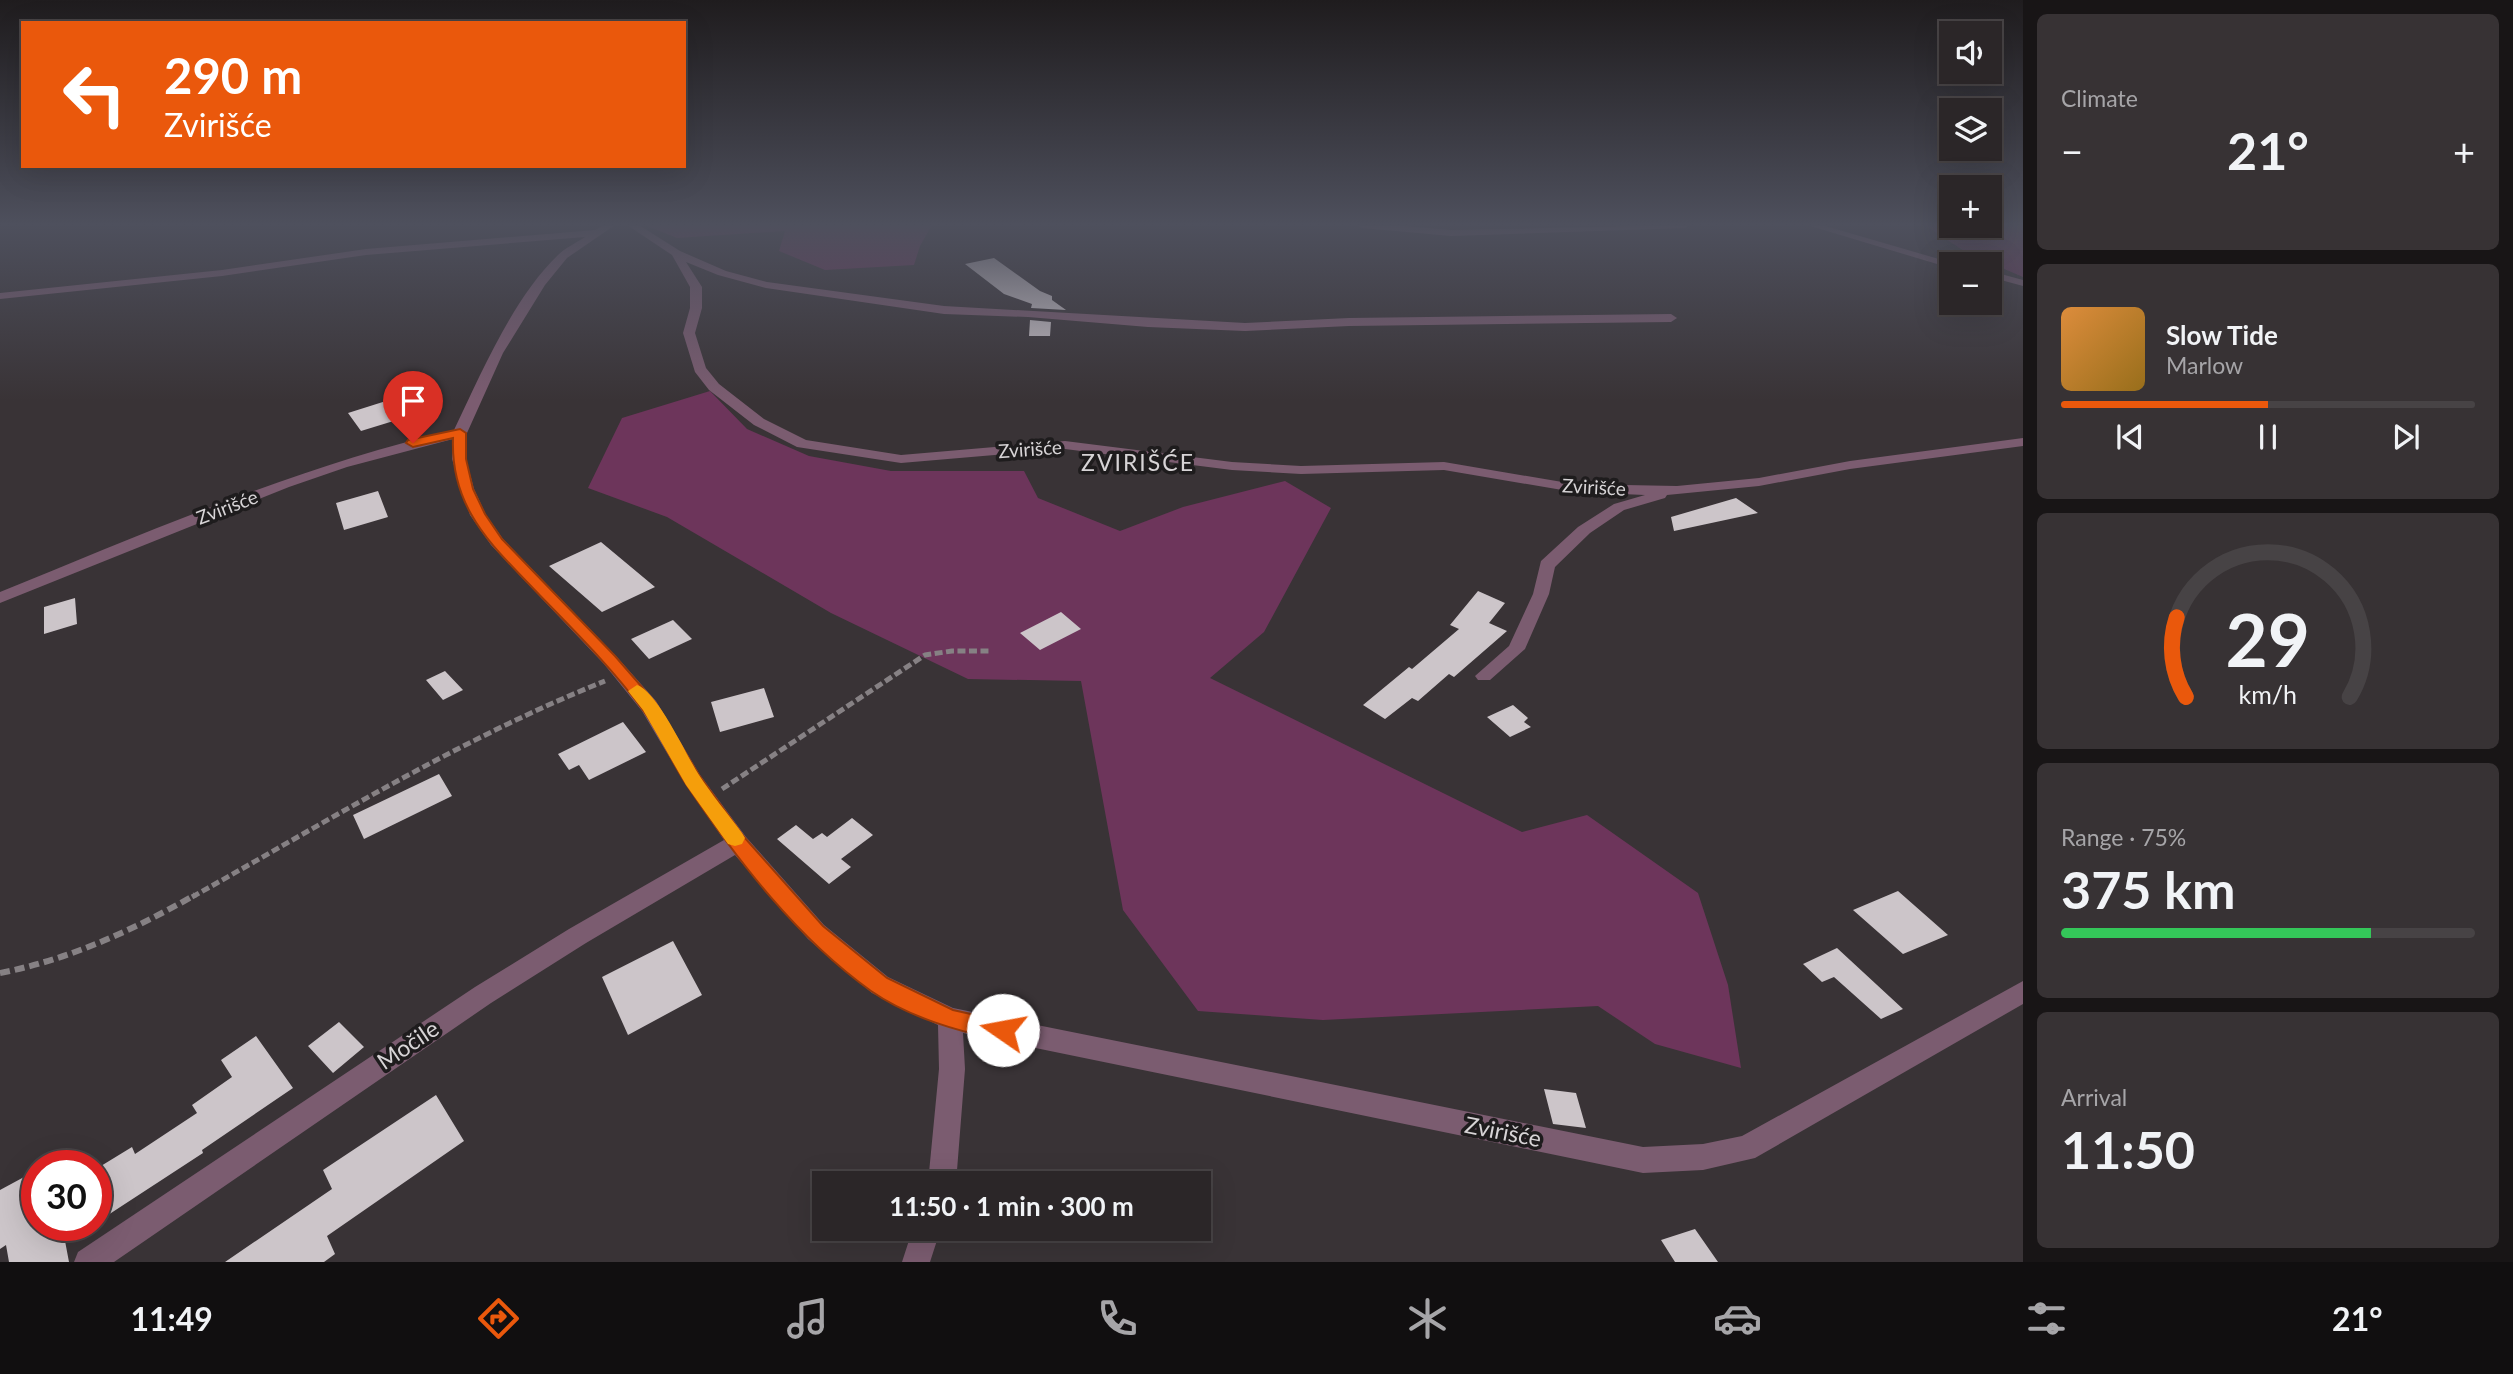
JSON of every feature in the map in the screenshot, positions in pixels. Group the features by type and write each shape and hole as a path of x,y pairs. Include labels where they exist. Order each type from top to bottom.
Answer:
{"street":[{"path":"0,296 115,284"},
{"name":"Zvirišće","path":"539,284 497,353 460,433 459,459 467,489 478,514 497,542 649,706 738,843 826,941 880,985 950,1019 1643,1160 1703,1157 1746,1149 2023,992"},
{"name":"Zvirišće","path":"694,284 696,308 689,333 700,369 714,387 759,422 802,444 901,459 1065,445 1232,466 1301,470 1444,466 1574,488 1677,491 1759,482 1850,465 2023,442"},
{"name":"Zvirišće","path":"762,284 944,310 1245,327 1349,322 1671,318"},
{"name":"Zvirišće","path":"0,598 254,496 379,452 460,433"},
{"name":"Zvirišće","path":"1484,676 1516,649 1541,594 1547,565 1584,530 1619,507 1677,491"},
{"name":"Močile","path":"88,1262 181,1204 307,1113 493,988 598,921 738,843"},
{"path":"943,1171 952,1069 950,1019"},
{"path":"916,1262 923,1241"}],"path":[{"path":"705,796 732,785 925,655 952,651 989,651"},
{"path":"0,973 32,968 99,943 190,898 486,732 552,701 622,674"}],"shaded area":[{"path":"710,391 747,429 809,456 891,471 1024,471 1038,498 1120,531 1183,507 1285,481 1331,508 1264,632 1210,678 1522,832 1587,815 1698,893 1728,985 1741,1068 1655,1044 1598,1006 1323,1020 1198,1011 1123,910 1081,681 968,679 831,613 667,517 588,488 622,418"}],"building":[{"path":"991,284 1030,284 1052,296 1052,300 1066,310 1031,308 1032,304 1004,294"},
{"path":"1030,320 1051,322 1050,336 1029,336"},
{"path":"386,401 400,419 361,431 348,413"},
{"path":"378,491 388,517 344,530 336,503"},
{"path":"1736,498 1758,513 1674,531 1671,517"},
{"path":"601,542 655,587 602,612 549,566"},
{"path":"1478,591 1505,603 1489,623 1507,631 1454,677 1449,674 1418,701 1412,698 1385,719 1363,705 1409,667 1412,669 1459,629 1450,625"},
{"path":"75,598 77,624 44,634 44,607"},
{"path":"1061,612 1081,629 1040,650 1020,633"},
{"path":"673,620 692,639 649,659 631,639"},
{"path":"445,671 463,690 443,700 426,680"},
{"path":"764,688 774,717 720,732 711,702"},
{"path":"1513,705 1528,718 1524,722 1531,727 1510,737 1487,717"},
{"path":"623,722 646,752 589,780 579,765 569,770 558,754"},
{"path":"439,774 452,796 364,839 353,815"},
{"path":"852,818 873,835 841,859 851,867 829,884 777,839 796,825 813,839 822,833 827,837"},
{"path":"1898,891 1948,935 1903,954 1853,910"},
{"path":"673,941 702,995 628,1035 602,977"},
{"path":"1837,948 1903,1009 1881,1019 1834,977 1822,982 1803,964"},
{"path":"339,1022 364,1047 333,1073 308,1046"},
{"path":"256,1036 293,1088 202,1150 203,1153 112,1212 112,1159 132,1147 135,1154 197,1113 192,1105 232,1077 221,1060"},
{"path":"1544,1089 1576,1093 1586,1128 1553,1124"},
{"path":"436,1095 464,1141 327,1236 335,1254 324,1262 225,1262 332,1189 323,1170"},
{"path":"21,1179 21,1241 65,1241 69,1262 9,1262 6,1245 0,1249 0,1190"},
{"path":"1695,1229 1718,1262 1675,1262 1661,1240"}],"slow traffic":[{"path":"637,691 649,706 692,780 735,838"}],"district":[{"name":"ZVIRIŠĆE","path":"1138,463"}],"route":[{"path":"413,443 460,433 459,459 467,489 478,514 497,542 610,660 649,706 692,780 738,843 816,932 880,985 950,1019 1003,1030"}]}
